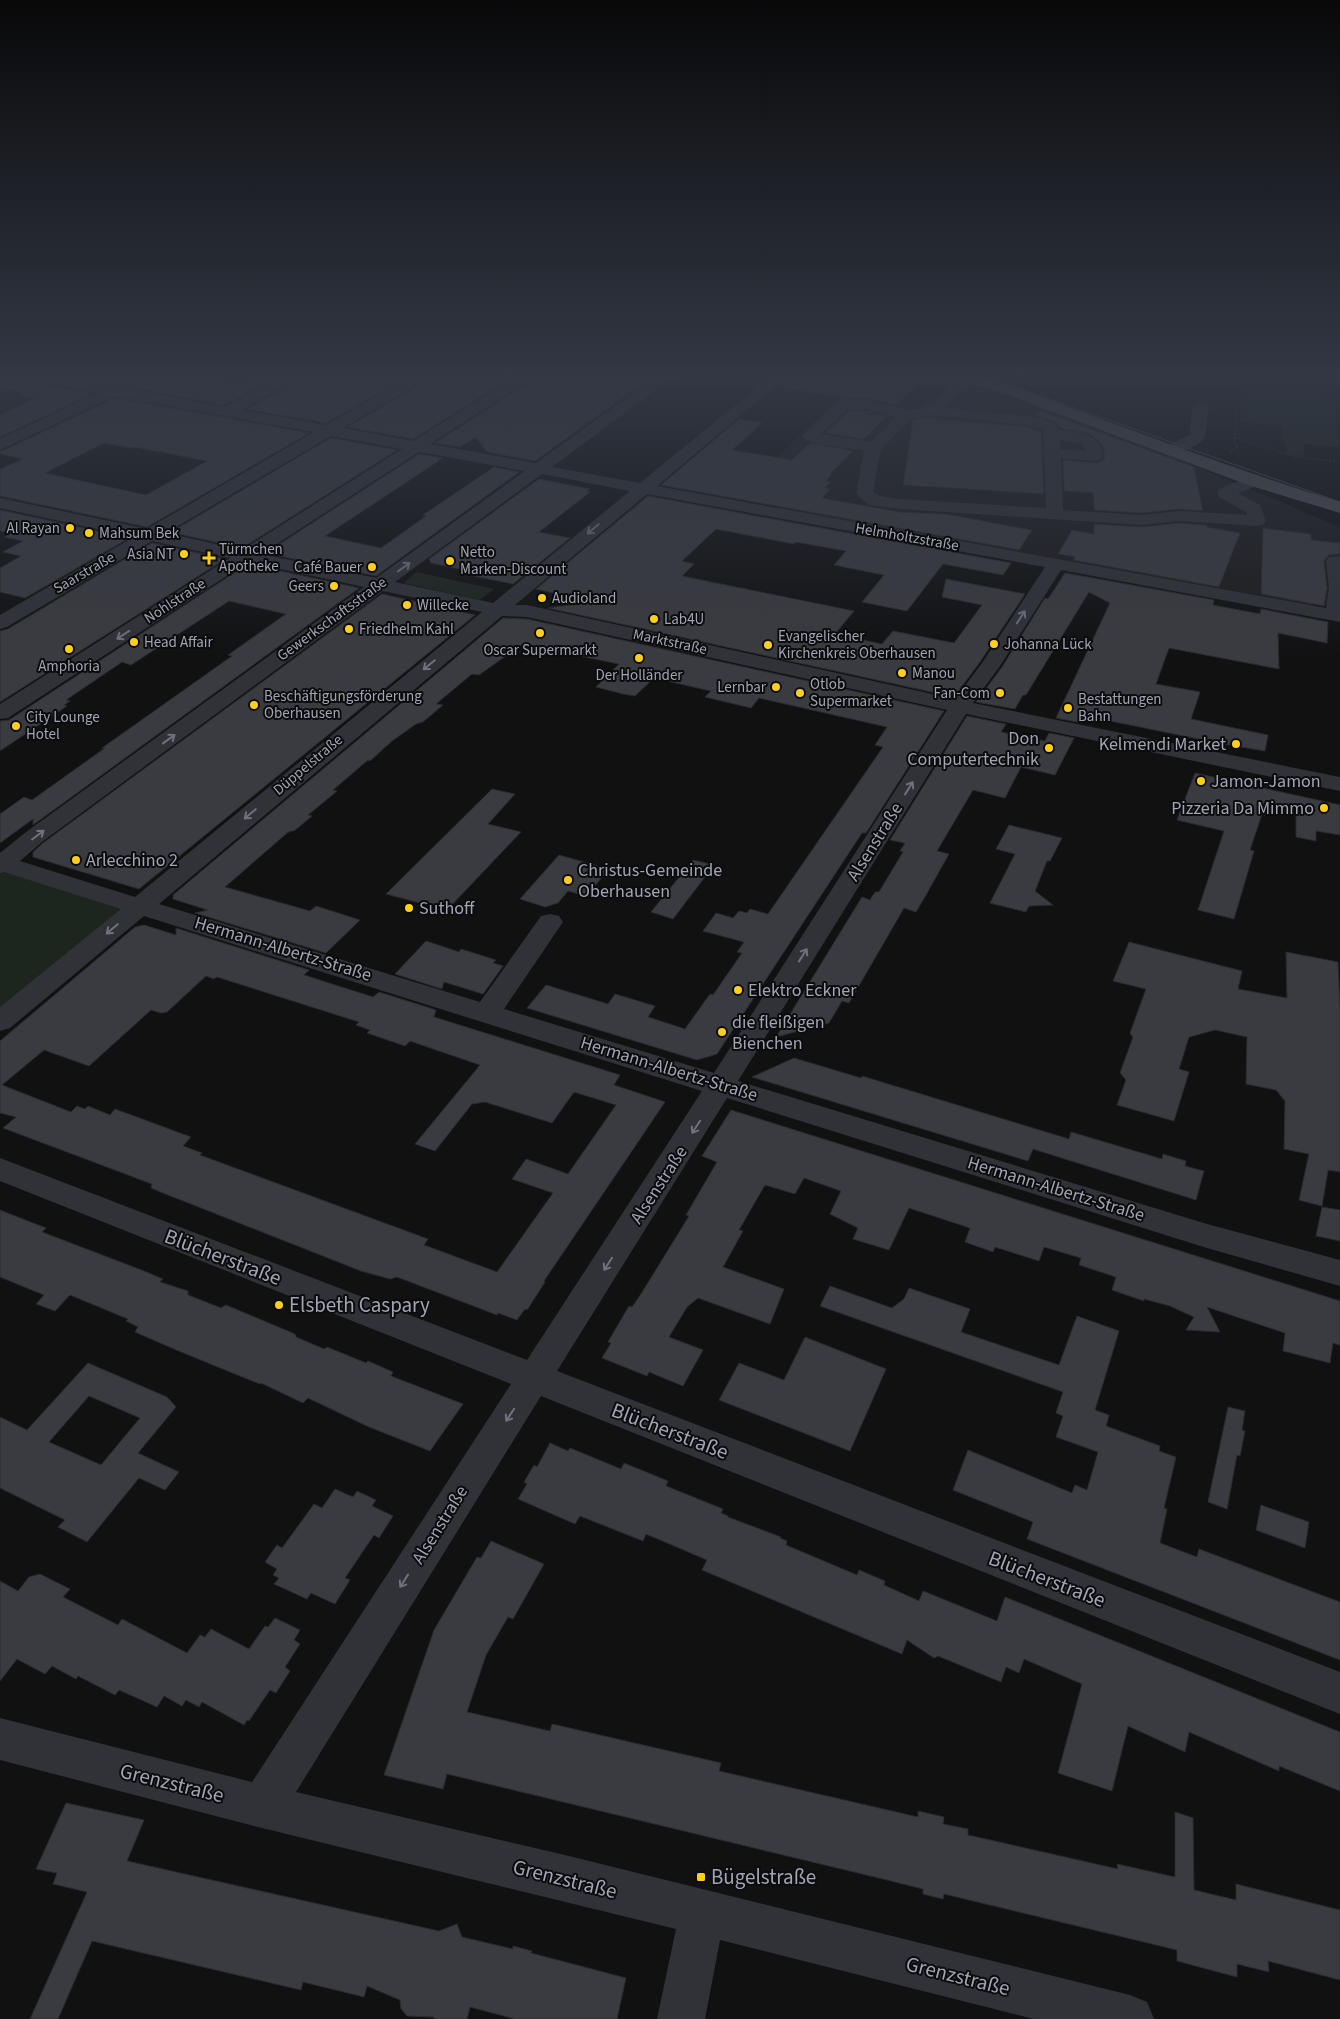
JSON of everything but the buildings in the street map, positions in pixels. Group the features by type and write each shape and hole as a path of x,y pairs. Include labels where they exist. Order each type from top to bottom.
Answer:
{"main road":[{"path":"1228,470 1340,508"},
{"path":"1254,480 1340,518"},
{"path":"1304,496 1340,500"}],"street":[{"name":"Saarstraße","path":"0,622 260,470"},
{"name":"Nohlstraße","path":"0,714 378,470"},
{"name":"Gewerkschaftsstraße","path":"1,864 34,837 535,470"},
{"name":"Helmholtzstraße","path":"544,470 1337,615"},
{"name":"Düppelstraße","path":"0,1022 664,470"},
{"path":"868,470 864,494 875,501 1142,520 1179,516 1257,521 1254,509 1225,494 1254,480"},
{"path":"1054,470 1055,515"},
{"name":"Marktstraße","path":"0,503 497,610 527,611 960,706 1340,784"},
{"path":"1337,615 1339,589 1335,561 1340,561"},
{"name":"Alsenstraße","path":"262,1806 960,706 990,666 1056,564"},
{"path":"7,600 30,605"},
{"name":"Hermann-Albertz-Straße","path":"1,864 141,905 1207,1236 1340,1273"},
{"path":"487,1013 550,922"},
{"name":"Blücherstraße","path":"0,1169 1340,1693"},
{"name":"Grenzstraße","path":"0,1739 262,1806 702,1912 1130,2019"},
{"path":"682,2019 702,1912"}],"shaded area":[{"path":"778,470 1204,470 1340,527 1340,608 1314,604 1313,607 776,509 782,503"},
{"path":"417,572 494,589 480,600 403,583"},
{"path":"0,866 141,905 0,1022"}],"tram line":[{"path":"1250,470 1340,502"}],"place":[{"name":"Al Rayan","path":"70,528"},
{"name":"Mahsum Bek","path":"89,533"},
{"name":"Asia NT","path":"184,554"},
{"name":"Türmchen Apotheke","path":"209,558"},
{"name":"Netto Marken-Discount","path":"450,561"},
{"name":"Café Bauer","path":"372,567"},
{"name":"Geers","path":"334,586"},
{"name":"Audioland","path":"542,598"},
{"name":"Willecke","path":"407,605"},
{"name":"Lab4U","path":"654,619"},
{"name":"Friedhelm Kahl","path":"349,629"},
{"name":"Oscar Supermarkt","path":"540,633"},
{"name":"Head Affair","path":"134,642"},
{"name":"Johanna Lück","path":"994,644"},
{"name":"Evangelischer Kirchenkreis Oberhausen","path":"768,645"},
{"name":"Amphoria","path":"69,649"},
{"name":"Der Holländer","path":"639,658"},
{"name":"Manou","path":"902,673"},
{"name":"Lernbar","path":"776,687"},
{"name":"Otlob Supermarket","path":"800,693"},
{"name":"Fan-Com","path":"1000,693"},
{"name":"Beschäftigungsförderung Oberhausen","path":"254,705"},
{"name":"Bestattungen Bahn","path":"1068,708"},
{"name":"City Lounge Hotel","path":"16,726"},
{"name":"Kelmendi Market","path":"1236,744"},
{"name":"Don Computertechnik","path":"1049,748"},
{"name":"Jamon-Jamon","path":"1201,781"},
{"name":"Pizzeria Da Mimmo","path":"1324,808"},
{"name":"Arlecchino 2","path":"76,860"},
{"name":"Christus-Gemeinde Oberhausen","path":"568,880"},
{"name":"Suthoff","path":"409,908"},
{"name":"Elektro Eckner","path":"738,990"},
{"name":"die fleißigen Bienchen","path":"722,1032"},
{"name":"Elsbeth Caspary","path":"279,1305"},
{"name":"Bügelstraße","path":"701,1877"}]}
